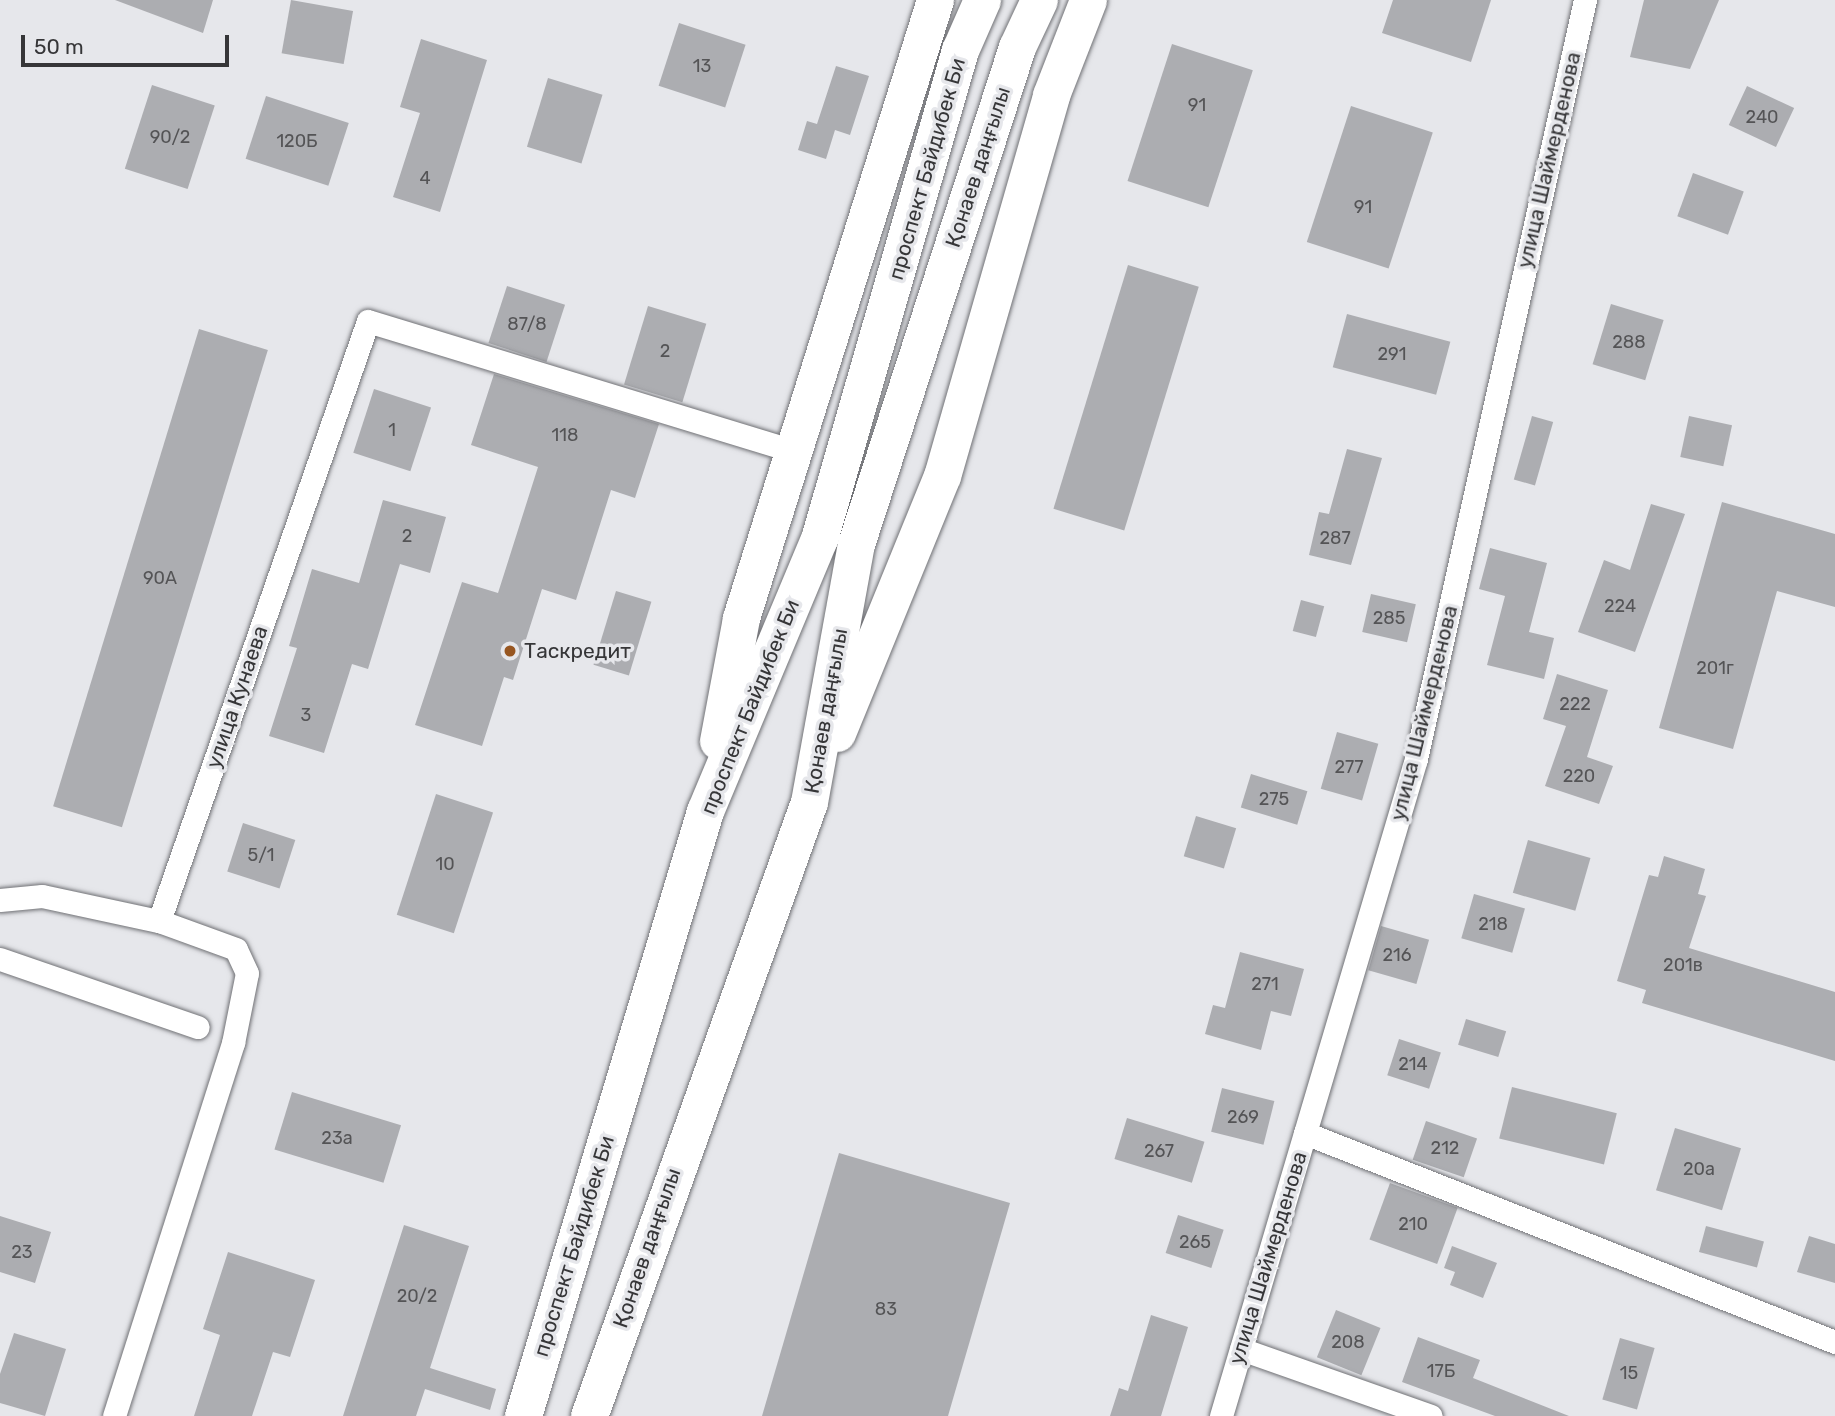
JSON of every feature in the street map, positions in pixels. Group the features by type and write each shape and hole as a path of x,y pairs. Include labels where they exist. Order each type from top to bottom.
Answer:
{"main road":[{"path":"705,811 741,618 791,450 934,0"},
{"name":"проспект Байдибек Би","path":"523,1416 705,811 819,539 960,50 982,0"},
{"name":"Қонаев даңғылы","path":"589,1416 809,802 856,544 1017,47 1039,0"},
{"path":"809,802 942,476 1051,95 1088,0"}],"street":[{"name":"улица Шаймерденова","path":"1221,1416 1416,759 1585,0"},
{"name":"улица Кунаева","path":"159,921 368,321 791,450"},
{"path":"0,900 43,896 159,921 236,948 247,973 233,1043 114,1416"},
{"path":"0,959 198,1027"},
{"path":"1305,1133 1835,1342"},
{"path":"1241,1349 1431,1416"}],"building":[{"path":"115,0 213,0 203,33"},
{"path":"291,0 353,11 344,64 282,53"},
{"path":"1393,0 1491,0 1471,62 1382,33"},
{"path":"1644,0 1719,0 1690,69 1630,57"},
{"path":"679,23 746,45 725,107 659,86"},
{"path":"421,39 487,60 440,212 393,197 420,113 400,107"},
{"path":"1172,44 1253,70 1208,207 1128,181"},
{"path":"836,66 869,76 850,135 835,130 826,159 798,150 807,121 817,124"},
{"path":"548,78 603,95 581,164 527,147"},
{"path":"152,85 215,105 188,189 125,169"},
{"path":"1747,86 1794,108 1776,147 1729,125"},
{"path":"266,96 349,123 328,186 246,159"},
{"path":"1351,106 1433,133 1389,269 1307,242"},
{"path":"1693,173 1744,191 1728,235 1677,216"},
{"path":"1128,265 1199,287 1124,530 1053,509"},
{"path":"507,286 565,305 546,362 488,343"},
{"path":"1611,304 1664,320 1645,380 1593,364"},
{"path":"648,306 706,324 682,402 624,384"},
{"path":"1347,314 1450,342 1436,395 1333,367"},
{"path":"199,329 268,350 122,827 53,806"},
{"path":"494,374 659,424 635,498 611,490 576,600 542,589 513,680 504,677 482,746 415,725 462,582 498,593 538,467 471,445"},
{"path":"374,389 431,408 410,471 353,453"},
{"path":"1532,416 1553,422 1535,486 1514,479"},
{"path":"1689,416 1732,425 1723,466 1680,457"},
{"path":"1347,449 1382,458 1351,565 1309,555 1319,512 1329,514"},
{"path":"383,500 446,517 430,573 400,564 368,669 352,664 324,753 269,736 297,648 289,646 312,569 359,583"},
{"path":"1722,502 1835,534 1835,607 1777,591 1733,749 1659,728"},
{"path":"1651,504 1685,514 1635,652 1578,632 1604,560 1630,570"},
{"path":"1490,548 1547,563 1529,632 1554,638 1544,679 1487,665 1505,596 1479,589"},
{"path":"616,591 651,602 629,675 593,665"},
{"path":"1371,594 1416,604 1407,642 1362,632"},
{"path":"1301,600 1324,606 1316,637 1293,631"},
{"path":"1557,674 1608,690 1587,757 1613,766 1599,804 1545,786 1566,726 1543,719"},
{"path":"1337,732 1378,744 1362,801 1321,789"},
{"path":"1251,774 1307,791 1297,825 1241,807"},
{"path":"436,794 493,813 454,933 397,915"},
{"path":"1196,816 1236,828 1224,868 1184,856"},
{"path":"243,823 295,840 280,888 227,872"},
{"path":"1528,840 1590,858 1575,911 1513,893"},
{"path":"1664,856 1705,869 1698,894 1706,896 1689,948 1835,992 1835,1061 1642,1003 1646,990 1617,981 1649,875 1658,877"},
{"path":"1474,894 1525,909 1512,953 1461,938"},
{"path":"1381,926 1429,940 1416,984 1368,970"},
{"path":"1240,952 1304,969 1291,1016 1271,1011 1261,1050 1205,1034 1213,1005 1225,1008"},
{"path":"1466,1019 1506,1031 1498,1057 1458,1045"},
{"path":"1399,1039 1441,1053 1429,1089 1387,1075"},
{"path":"1512,1087 1617,1113 1604,1165 1499,1138"},
{"path":"1222,1088 1274,1101 1264,1145 1211,1132"},
{"path":"292,1092 401,1125 383,1183 274,1149"},
{"path":"1127,1118 1204,1142 1192,1183 1114,1159"},
{"path":"1426,1121 1477,1139 1464,1177 1413,1160"},
{"path":"1675,1128 1741,1148 1722,1210 1656,1190"},
{"path":"839,1153 1010,1203 948,1416 762,1416"},
{"path":"1390,1183 1458,1208 1437,1264 1369,1239"},
{"path":"1178,1215 1224,1230 1211,1268 1166,1253"},
{"path":"0,1216 51,1232 35,1283 0,1272"},
{"path":"404,1225 469,1246 430,1368 496,1389 490,1410 425,1389 416,1416 343,1416"},
{"path":"1706,1226 1764,1242 1757,1268 1699,1252"},
{"path":"1809,1236 1835,1244 1835,1283 1797,1272"},
{"path":"1452,1246 1497,1263 1483,1298 1450,1285 1455,1272 1444,1268"},
{"path":"228,1252 315,1280 290,1357 273,1352 252,1416 194,1416 220,1335 203,1329"},
{"path":"1336,1310 1381,1328 1361,1375 1317,1357"},
{"path":"1151,1315 1188,1327 1161,1416 1110,1416 1119,1388 1128,1391"},
{"path":"14,1333 66,1349 45,1416 0,1403 0,1374"},
{"path":"1418,1337 1480,1360 1473,1378 1569,1416 1495,1416 1402,1382"},
{"path":"1620,1338 1655,1348 1637,1409 1602,1400"}],"place":[{"name":"Таскредит","path":"510,651"}]}
